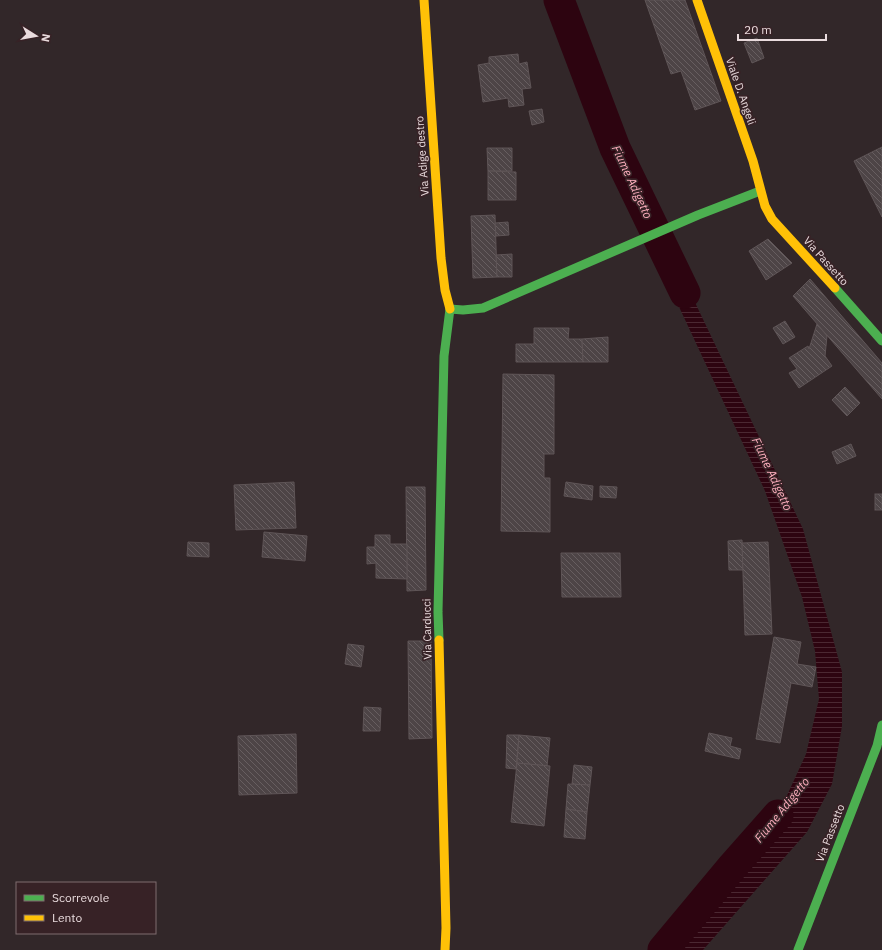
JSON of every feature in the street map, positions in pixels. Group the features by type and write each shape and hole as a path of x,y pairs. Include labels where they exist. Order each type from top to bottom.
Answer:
{"street":[{"name":"Via Adige destro","path":"424,0 441,258 444,289 450,309"},
{"name":"Viale D. Angeli","path":"697,0 753,161 760,191"},
{"path":"450,309 463,310 483,308 698,215 760,191"},
{"name":"Via Passetto","path":"760,191 772,219 882,341"},
{"name":"Via Carducci","path":"445,950 446,928 438,612 444,356 450,309"},
{"name":"Via Passetto","path":"798,950 877,746 882,725"}],"water":[{"path":"671,252 803,529 842,672 842,726 832,784 807,832 703,950 663,950 779,813 806,754 819,699 815,651 802,597 765,491 659,264"}],"building":[{"path":"645,0 685,0 721,101 695,110 681,71 671,74"},
{"path":"757,38 764,58 752,63 744,43"},
{"path":"518,54 519,64 527,62 531,88 522,89 524,105 509,107 508,98 483,102 478,65 489,63 489,57"},
{"path":"542,109 544,122 532,125 529,111"},
{"path":"882,147 882,217 854,161"},
{"path":"487,148 512,148 512,171 488,171"},
{"path":"488,171 516,172 516,200 488,200"},
{"path":"495,215 497,277 473,278 471,216"},
{"path":"508,222 509,235 496,236 495,223"},
{"path":"768,239 792,263 766,280 749,251"},
{"path":"512,254 512,277 497,277 496,255"},
{"path":"810,279 882,363 882,399 793,296"},
{"path":"785,321 795,337 783,344 773,328"},
{"path":"817,324 827,336 825,356 832,366 799,388 789,373 797,369 789,358 808,346 809,349"},
{"path":"534,328 569,328 568,339 582,339 583,362 516,362 516,344 534,344"},
{"path":"608,337 608,362 583,362 582,339"},
{"path":"503,374 554,375 554,454 544,454 544,478 550,478 550,532 501,531"},
{"path":"845,387 860,403 847,416 832,400"},
{"path":"851,444 856,456 837,464 832,452"},
{"path":"294,482 296,528 236,530 234,485"},
{"path":"566,482 593,486 592,500 564,496"},
{"path":"600,486 617,487 616,498 600,497"},
{"path":"406,487 425,487 426,590 407,591"},
{"path":"875,494 882,494 882,510 875,510"},
{"path":"264,532 307,536 305,561 262,557"},
{"path":"375,535 390,535 390,544 407,544 407,579 376,578 376,563 367,564 367,547 375,547"},
{"path":"742,540 743,570 729,570 728,541"},
{"path":"188,542 209,543 209,557 187,556"},
{"path":"768,542 772,634 745,635 742,543"},
{"path":"561,553 620,553 621,597 562,597"},
{"path":"774,637 801,642 797,664 816,667 812,687 791,683 780,743 756,739"},
{"path":"408,641 431,641 432,738 409,739"},
{"path":"348,644 364,646 361,667 345,664"},
{"path":"364,707 381,708 380,731 363,731"},
{"path":"709,733 732,738 730,746 741,749 739,759 705,751"},
{"path":"296,734 297,793 239,795 238,736"},
{"path":"507,735 519,735 516,769 506,768"},
{"path":"519,735 550,738 547,766 517,763"},
{"path":"517,763 550,766 544,826 511,822"},
{"path":"574,765 592,767 590,785 572,784"},
{"path":"568,784 590,785 587,812 566,809"},
{"path":"566,809 587,812 585,839 564,837"}],"waterway":[{"name":"Fiume Adigetto","path":"559,0 615,148 685,293"},
{"name":"Fiume Adigetto","path":"663,950 778,815"}],"traffic: fast":[{"path":"450,309 463,310 483,308 698,215 760,191"},
{"path":"835,288 882,341"},
{"path":"439,640 438,612 444,356 450,309"},
{"path":"798,950 877,746 882,725"}],"traffic: slow":[{"path":"424,0 441,258 445,290 450,309"},
{"path":"697,0 753,161 765,206 772,219 835,288"},
{"path":"439,640 446,928 445,950"}]}
